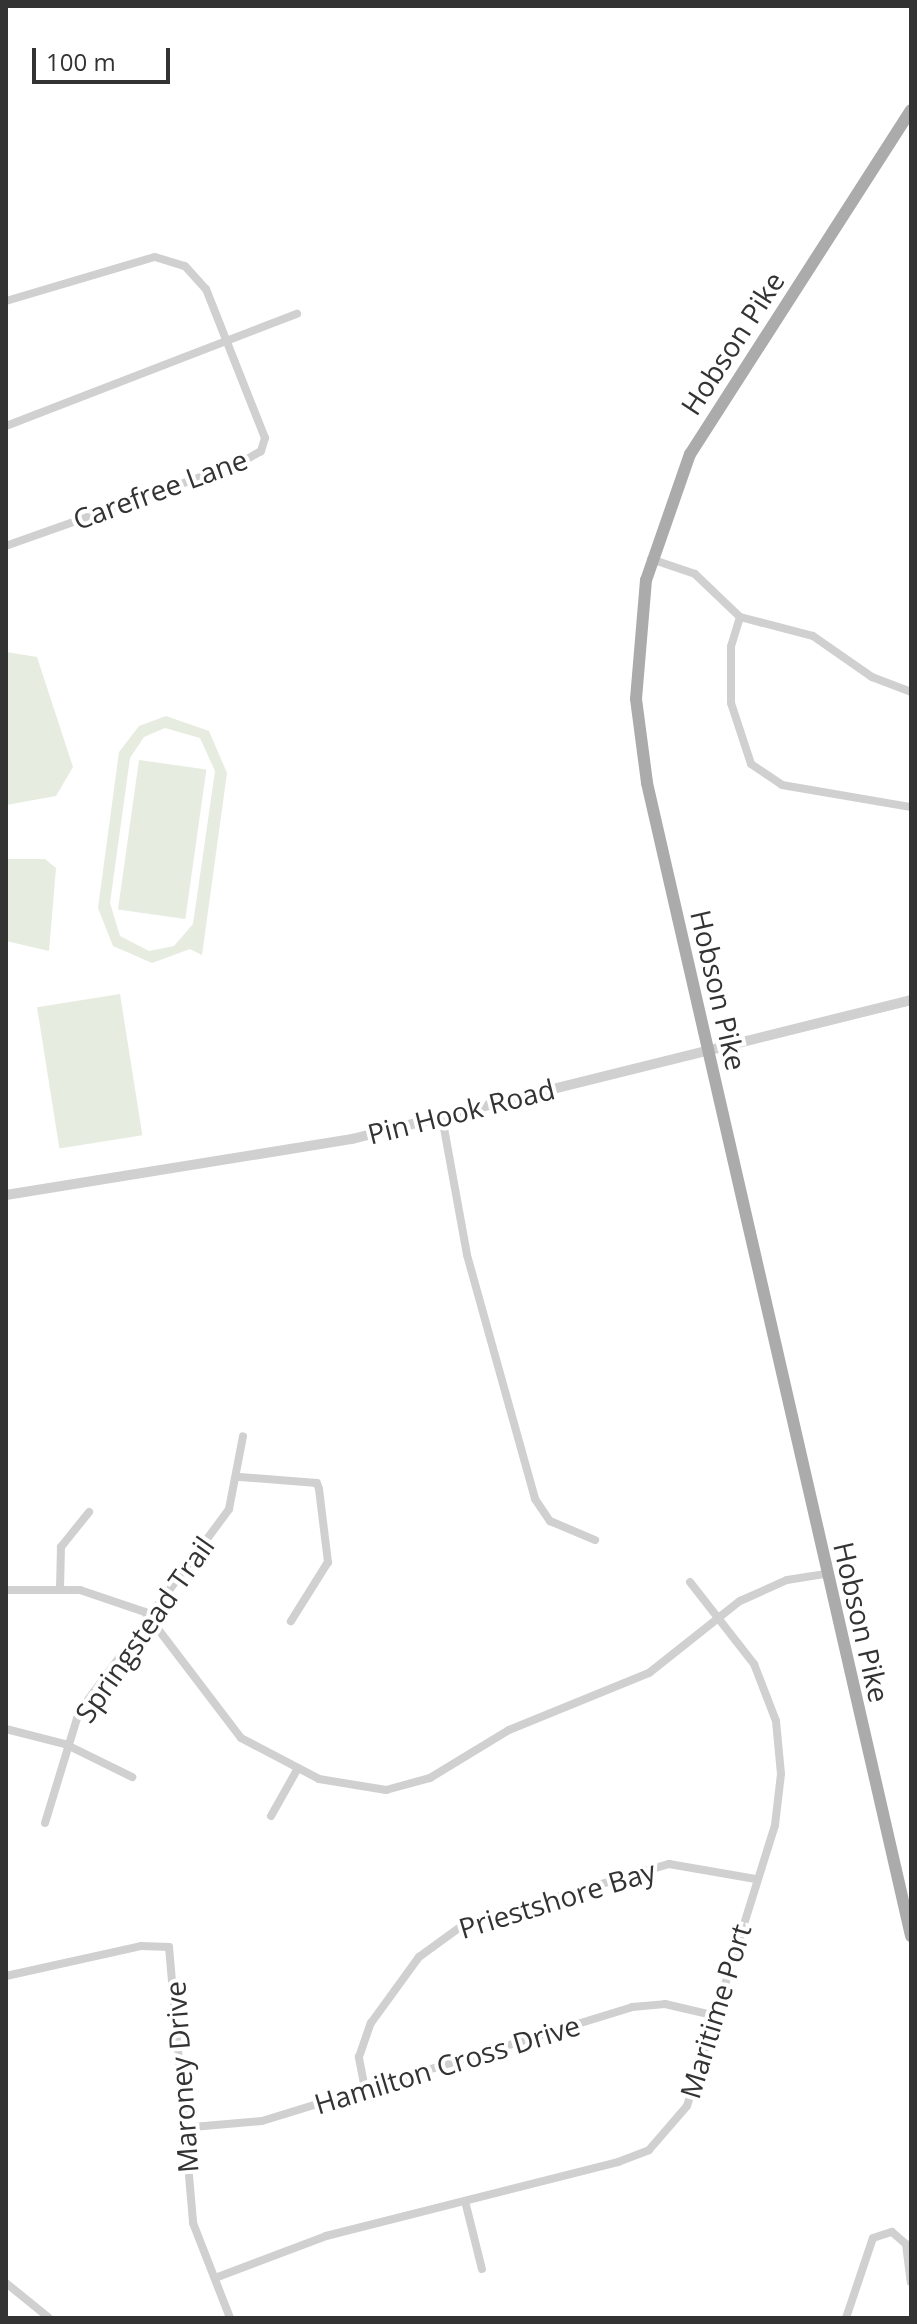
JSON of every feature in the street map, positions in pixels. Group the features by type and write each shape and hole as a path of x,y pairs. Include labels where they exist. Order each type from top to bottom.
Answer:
{"main road":[{"name":"Hobson Pike","path":"911,110 690,454 651,559 636,652 639,744 911,1936"}],"street":[{"name":"Carefree Lane","path":"6,301 155,257 185,266 206,289 264,431 257,455 6,546"},
{"path":"6,426 227,346 297,314"},
{"path":"651,559 695,574 740,617 813,636 872,677 911,692"},
{"path":"740,617 731,647 731,703 751,764 782,785 911,807"},
{"name":"Pin Hook Road","path":"6,1195 352,1139 911,1000"},
{"path":"442,1117 467,1255 535,1499 550,1521 595,1540"},
{"name":"Springstead Trail","path":"45,1823 65,1744 79,1712 229,1509 240,1477 243,1436"},
{"path":"240,1477 317,1483 328,1562 291,1621"},
{"path":"60,1590 61,1547 89,1512"},
{"path":"6,1590 60,1590 113,1597 148,1615 241,1738 298,1768 360,1790 430,1778 509,1730 649,1673 720,1618 787,1580 826,1574"},
{"name":"Maritime Port","path":"215,2278 326,2236 649,2150 687,2106 712,2015 775,1825 780,1745 754,1664 690,1582"},
{"path":"6,1729 65,1744 132,1777"},
{"path":"271,1816 298,1768"},
{"name":"Priestshore Bay","path":"365,2089 359,2057 371,2023 419,1957 463,1925 669,1864 756,1879"},
{"name":"Maroney Drive","path":"6,1976 141,1946 169,1947 181,2128 193,2223 230,2318"},
{"name":"Hamilton Cross Drive","path":"181,2128 262,2121 632,2007 665,2004 712,2015"},
{"path":"465,2201 482,2269"},
{"path":"846,2318 873,2238 892,2232 906,2244 911,2282"},
{"path":"6,2283 49,2318"}],"shaded area":[{"path":"6,652 37,657 73,767 56,796 6,805"},
{"path":"166,716 209,731 227,773 202,955 190,949 152,963 113,946 98,908 119,752 139,726","holes":["165,728 200,738 215,771 193,924 174,946 149,951 120,936 110,903 130,758 144,737"]},
{"path":"139,760 206,769 185,919 118,910"},
{"path":"6,859 45,859 56,868 49,951 6,941"},
{"path":"120,994 142,1135 59,1148 37,1007"}]}
